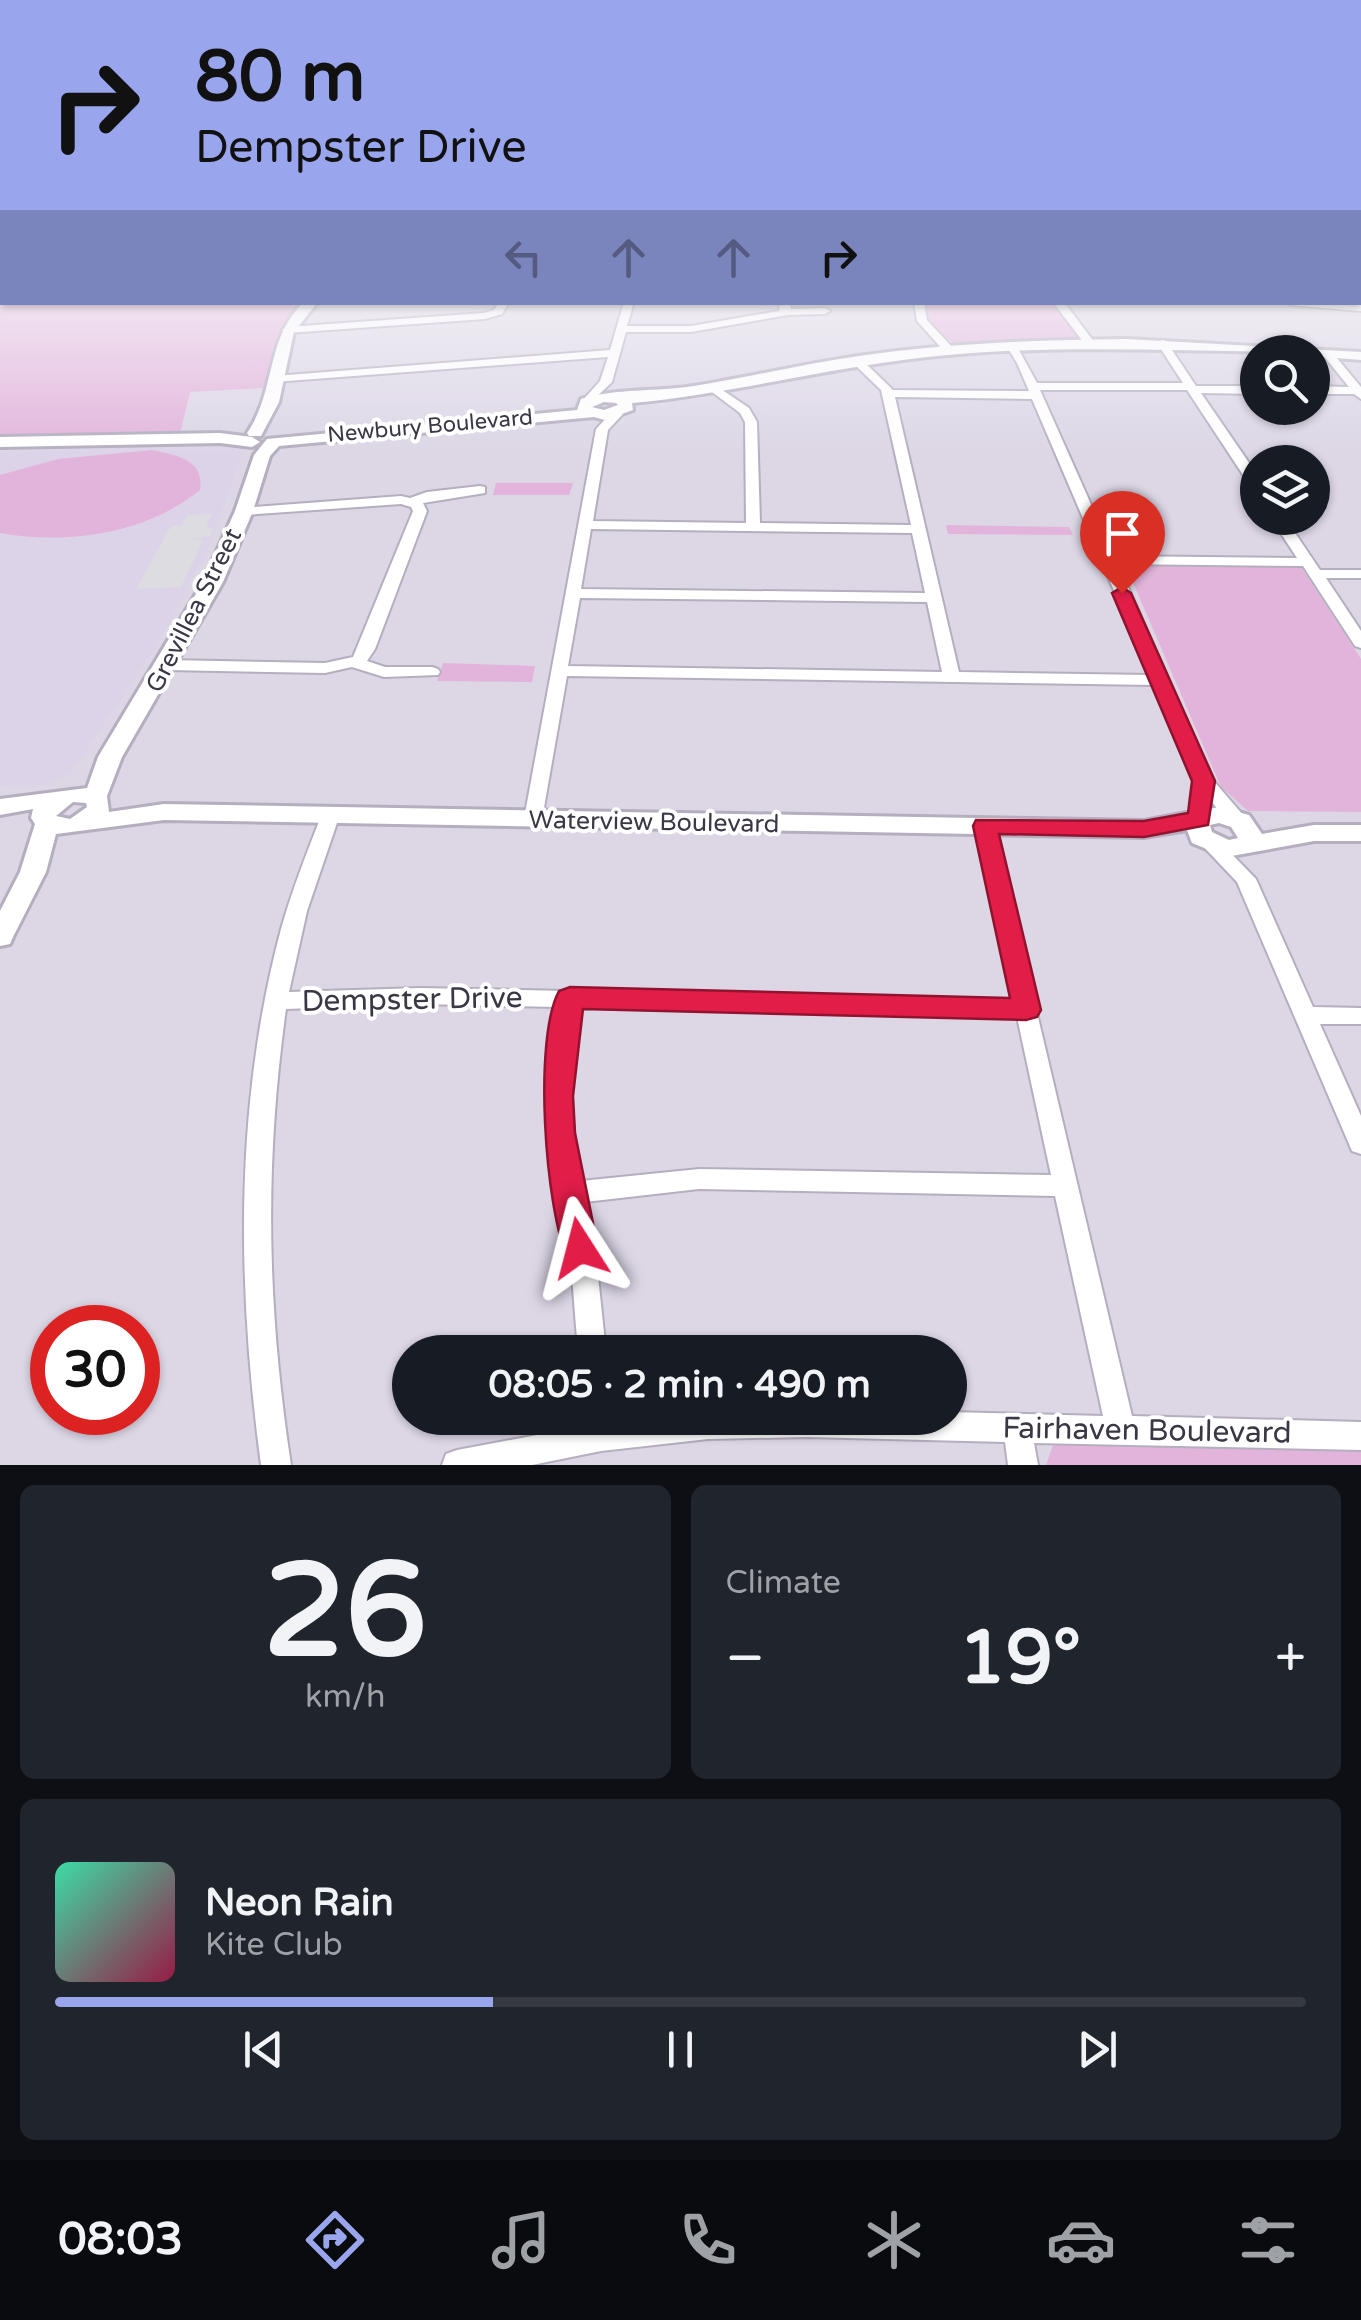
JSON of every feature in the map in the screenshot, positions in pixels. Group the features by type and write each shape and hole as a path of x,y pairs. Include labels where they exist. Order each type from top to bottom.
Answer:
{"street":[{"name":"Grevillea Street","path":"81,824 100,808 96,798 110,757 213,582 244,511 287,330 296,320"},
{"path":"287,330 419,320"},
{"path":"602,429 589,408 606,382 623,320"},
{"path":"620,329 691,329 728,320"},
{"path":"922,320 949,350"},
{"path":"1072,320 1090,343"},
{"path":"533,818 602,429 620,405 856,360 949,350 1090,343 1240,348"},
{"path":"1162,343 1240,461"},
{"path":"1010,346 1034,390 1204,781 1242,832 1246,880"},
{"path":"274,380 612,353"},
{"path":"1330,353 1361,356"},
{"path":"1330,357 1359,393"},
{"path":"856,360 881,380 888,394 952,678"},
{"path":"606,382 620,405"},
{"path":"712,387 745,411 751,422 753,527"},
{"path":"888,394 1240,389"},
{"path":"1330,391 1359,393"},
{"name":"Newbury Boulevard","path":"0,442 312,436 620,405"},
{"path":"244,511 412,502 427,496 480,490"},
{"path":"355,663 368,649 418,516 419,507 412,502"},
{"path":"584,525 919,529"},
{"path":"1289,535 1361,643"},
{"path":"1107,560 1311,568 1361,574"},
{"path":"572,594 934,598"},
{"path":"167,665 325,668 355,663 384,672 432,672"},
{"path":"559,671 1160,680"},
{"name":"Grevillea Street","path":"60,798 110,757"},
{"path":"1204,781 1204,832 1246,880 1361,1144"},
{"name":"Waterview Boulevard","path":"60,798 83,794 164,812"},
{"path":"0,807 60,798"},
{"path":"0,937 34,872 46,823 43,813 60,798"},
{"name":"Waterview Boulevard","path":"46,823 60,828 164,812 1204,832 1212,815 1242,832"},
{"path":"276,1465 257,1328 256,1177 288,942 331,814"},
{"path":"0,815 46,823"},
{"path":"34,872 81,824"},
{"path":"985,826 1120,1428"},
{"path":"1242,832 1361,833"},
{"name":"Dempster Drive","path":"278,1001 357,996 570,998 1026,1010"},
{"path":"570,998 558,1096 560,1133 572,1193 590,1335"},
{"path":"1305,1015 1361,1016"},
{"path":"572,1193 699,1179 1066,1186"},
{"name":"Fairhaven Boulevard","path":"967,1426 1361,1436"},
{"path":"1017,1427 1023,1465"},
{"name":"Fairhaven Boulevard","path":"457,1465 570,1435"}],"shaded area":[{"path":"0,320 1361,320 1361,1465 0,1465"},
{"path":"0,320 288,320 263,388 190,392 180,434 0,437"},
{"path":"929,320 1066,320 1079,336 1070,340 955,345"},
{"path":"233,445 243,449 208,549 156,647 70,774 45,785 0,786 0,451"},
{"path":"152,450 194,465 200,490 156,517 105,532 52,538 0,533 0,475 58,459"},
{"path":"496,483 573,483 569,495 493,495"},
{"path":"212,514 206,526 213,529 210,536 192,539 203,540 181,587 136,589 171,526 182,526 187,515"},
{"path":"946,525 1069,527 1073,535 948,534"},
{"path":"1125,564 1301,567 1361,659 1361,812 1248,811 1221,787"},
{"path":"443,663 535,666 532,682 437,681"},
{"path":"1056,1437 1361,1446 1361,1465 1046,1465"}],"route":[{"path":"580,1248 560,1133 558,1096 570,998 1026,1010 985,826 1144,829 1199,819 1204,781 1122,593"}]}
